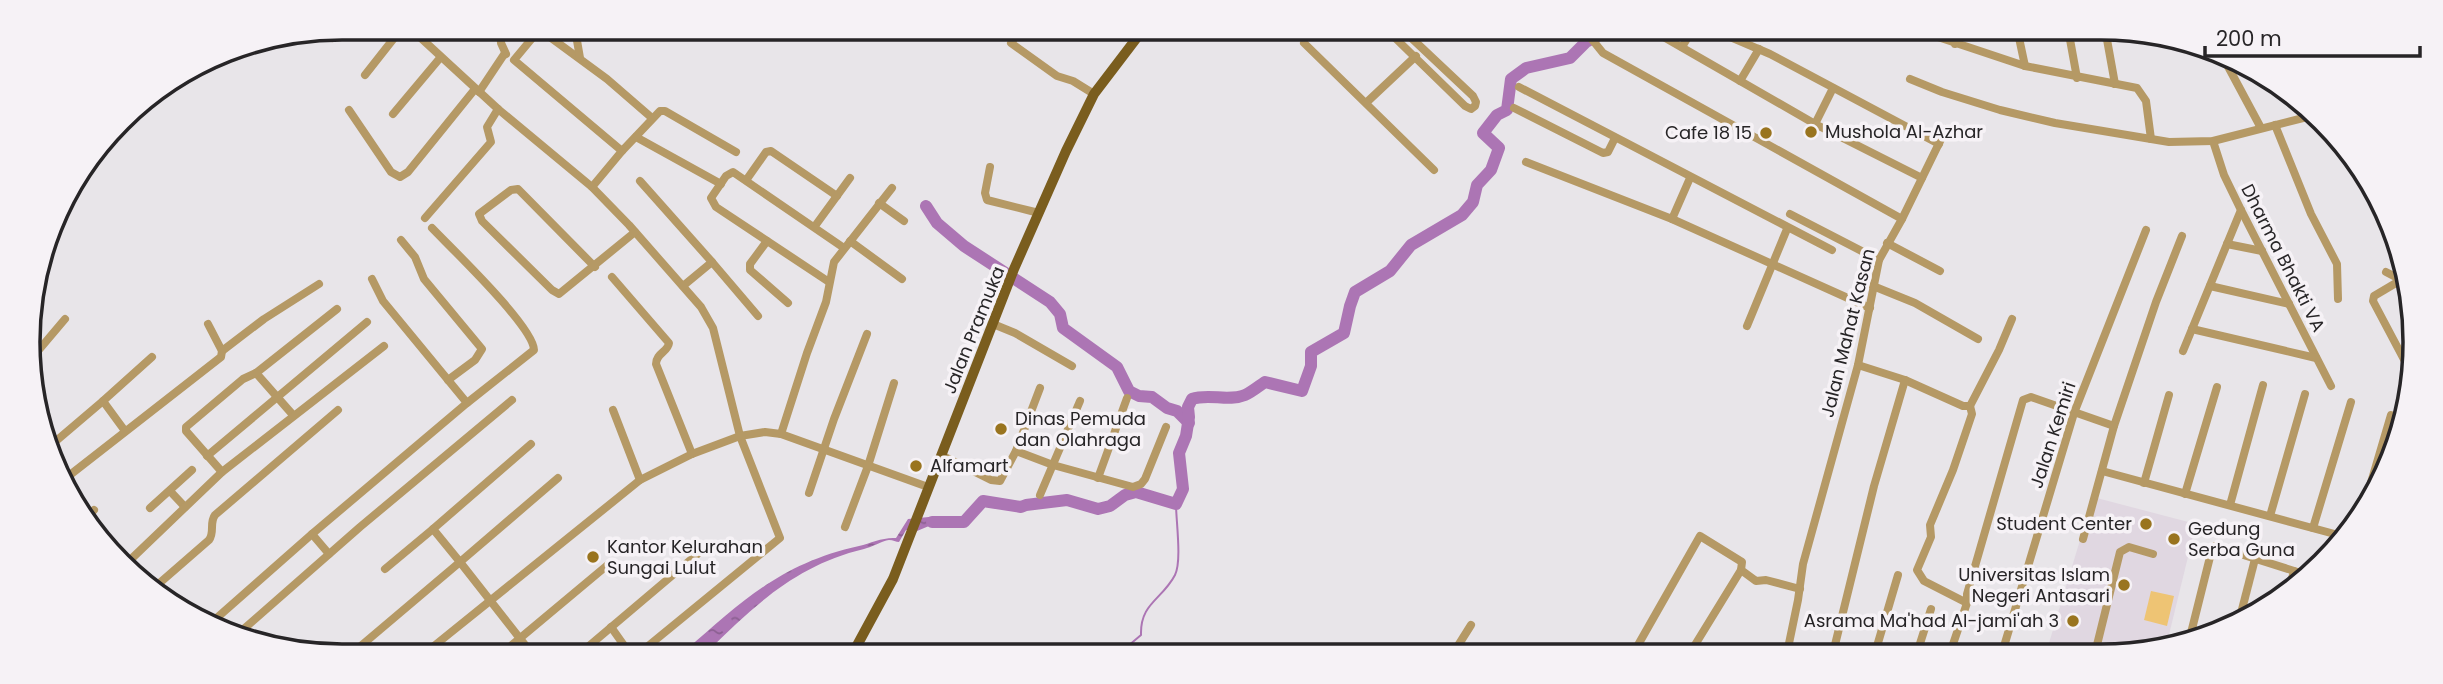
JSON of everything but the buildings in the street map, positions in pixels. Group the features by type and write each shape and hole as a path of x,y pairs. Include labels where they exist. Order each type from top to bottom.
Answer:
{"main road":[{"name":"Jalan Pramuka","path":"858,644 893,579 1014,269 1066,150 1094,94 1135,40"}],"street":[{"path":"365,75 393,40"},
{"path":"422,40 477,91 592,187 683,286 701,307 713,328 740,436 780,538 651,644"},
{"path":"502,40 505,53 622,151"},
{"path":"514,60 530,40"},
{"path":"555,40 652,118"},
{"path":"577,40 580,58"},
{"path":"1013,40 1011,43 1057,76 1073,81 1094,94"},
{"path":"1396,40 1465,106 1471,109 1475,106 1473,96 1412,40"},
{"path":"1591,40 1603,53 1902,219"},
{"path":"1669,40 1815,124 1922,178"},
{"path":"1682,47 1686,40"},
{"path":"1738,40 1939,145"},
{"path":"1944,40 2025,66 2137,88 2143,95 2151,139"},
{"path":"1954,40 1955,44"},
{"path":"2019,40 2025,66"},
{"path":"2070,40 2077,78"},
{"path":"2107,40 2115,84"},
{"path":"1304,43 1434,170"},
{"path":"1740,81 1759,49"},
{"path":"1367,102 1423,50"},
{"path":"349,110 391,172 400,177 408,172 477,91 505,53"},
{"path":"393,114 440,58"},
{"path":"2229,69 2262,128"},
{"path":"1910,79 2000,110 2055,123 2151,139 2213,141 2303,118"},
{"path":"1519,87 1787,229 1832,250"},
{"path":"1815,124 1833,88"},
{"path":"1514,108 1604,153 1608,152 1615,138"},
{"path":"425,218 491,142 487,127 498,109"},
{"path":"592,187 658,112 665,111 736,152"},
{"path":"2275,125 2311,214 2337,264 2338,299"},
{"name":"Jalan Mahat Kasan","path":"1789,644 1806,550 1858,365 1879,260 1946,129"},
{"path":"636,136 721,184"},
{"name":"Dharma Bhakti VA","path":"2213,141 2224,175 2241,211 2330,386"},
{"path":"747,179 766,152 771,151 837,196"},
{"path":"1526,162 1672,219 1870,307"},
{"path":"990,167 985,193 987,200 1039,213"},
{"path":"830,282 712,204 711,198 726,176 733,172 747,179 815,226 902,279"},
{"path":"815,226 850,178"},
{"path":"1672,219 1690,178"},
{"path":"640,181 758,316"},
{"path":"780,434 826,302 834,262 892,188"},
{"path":"594,267 518,189 511,190 480,214 482,222 556,293 563,292 594,267 635,232"},
{"path":"879,204 904,221"},
{"path":"2183,351 2241,211"},
{"path":"1790,214 1879,260"},
{"path":"219,617 312,534 467,403 532,352 534,344 506,305 432,228"},
{"path":"1747,326 1771,262 1787,229"},
{"name":"Jalan Kemiri","path":"2005,644 2074,413 2146,230"},
{"path":"2083,539 2114,426 2155,302 2182,236"},
{"path":"401,240 415,257 424,279 482,349 475,360 448,380"},
{"path":"767,241 750,264 750,270 788,303"},
{"path":"1887,243 1940,271"},
{"path":"2227,244 2262,251"},
{"path":"683,286 712,262"},
{"path":"2386,272 2395,277"},
{"path":"612,277 669,343 668,348 657,357 656,364 692,454"},
{"path":"372,279 383,301 467,403"},
{"path":"222,351 264,319 319,284"},
{"path":"2397,285 2374,296 2373,301 2402,356"},
{"path":"1873,286 1924,307 1978,339"},
{"path":"2210,286 2289,304"},
{"path":"222,472 188,435 186,427 243,379 256,373 337,309"},
{"path":"40,348 65,319"},
{"path":"1967,603 1924,581 1917,570 1931,537 1930,525 1954,470 1972,414 1970,406 1999,351 2012,319"},
{"path":"206,456 367,322"},
{"path":"71,474 221,357 222,351 208,324"},
{"path":"993,324 1015,333 1072,366"},
{"path":"2192,329 2316,358"},
{"path":"809,493 867,334"},
{"path":"132,558 222,472 384,346"},
{"path":"57,441 152,357"},
{"path":"1858,365 1905,380 1963,406 1970,406"},
{"path":"256,373 293,415"},
{"path":"1835,644 1874,486 1905,380"},
{"path":"845,527 868,466 894,383"},
{"path":"2230,505 2263,385"},
{"path":"2185,494 2217,387"},
{"path":"941,454 998,482 1003,478 1016,451 1040,388"},
{"path":"2270,516 2305,394"},
{"path":"2144,483 2169,395"},
{"path":"1953,644 1967,603 1968,589 2023,400 2031,397 2114,426"},
{"path":"1098,478 1127,398"},
{"path":"245,628 512,400"},
{"path":"103,401 125,431"},
{"path":"1040,495 1080,401"},
{"path":"2313,528 2351,402"},
{"path":"160,583 209,540 215,514 338,410"},
{"path":"613,410 640,480"},
{"path":"2376,466 2391,415"},
{"path":"1016,451 1053,465 1133,487 1141,484 1166,427"},
{"path":"436,644 640,480 692,454 740,436 765,432 780,434 928,487"},
{"path":"385,569 531,444"},
{"path":"150,508 192,470"},
{"path":"2102,471 2334,534"},
{"path":"363,644 558,478"},
{"path":"170,491 185,507"},
{"path":"433,529 524,644"},
{"path":"312,534 329,554"},
{"path":"1639,644 1700,536 1742,562 1741,570 1696,644"},
{"path":"591,644 707,546"},
{"path":"2192,630 2212,549 2217,546 2294,571 2293,575"},
{"path":"2097,644 2120,552 2129,547 2153,554"},
{"path":"2242,608 2255,559"},
{"path":"514,644 610,563"},
{"path":"1741,570 1756,581 1766,580 1800,589"},
{"path":"1878,644 1898,575"},
{"path":"1920,644 1931,609"},
{"path":"1459,644 1471,625"},
{"path":"611,627 623,644"}],"shaded area":[{"name":"Universitas Islam Negeri Antasari","path":"2093,497 2196,524 2169,636 2121,643 2049,644"},
{"path":"2151,591 2174,596 2167,626 2144,620"}],"water":[{"path":"929,517 947,520 947,528 929,526 917,531 906,530 899,542 886,541 818,565 779,588 715,644 693,644 745,600 785,573 832,553 882,539 896,538 908,519"}],"waterway":[{"path":"932,522 964,522 983,501 1021,507 1067,500 1098,509 1110,506 1125,495 1136,492 1176,504 1183,489 1179,453 1186,436 1188,407 1192,399 1239,397 1265,382 1302,391 1311,366 1311,352 1344,333 1355,292 1390,271 1411,245 1462,215 1473,202 1477,185 1491,170 1499,148 1483,133 1497,115 1507,110 1511,79 1526,68 1570,58 1590,40"},
{"path":"926,206 937,223 964,246 1050,302 1060,314 1063,328 1117,367 1129,391 1139,396 1152,397 1167,408 1177,411 1189,423"},
{"path":"1130,644 1141,635 1144,616 1170,583 1177,569 1176,504"}],"place":[{"name":"Mushola Al-Azhar","path":"1811,132"},
{"name":"Cafe 18 15","path":"1766,133"},
{"name":"Dinas Pemuda dan Olahraga","path":"1001,429"},
{"name":"Alfamart","path":"916,466"},
{"name":"Student Center","path":"2146,524"},
{"name":"Gedung Serba Guna","path":"2174,539"},
{"name":"Kantor Kelurahan Sungai Lulut","path":"593,557"},
{"name":"Universitas Islam Negeri Antasari","path":"2124,585"},
{"name":"Asrama Ma'had Al-jami'ah 3","path":"2073,621"}]}
